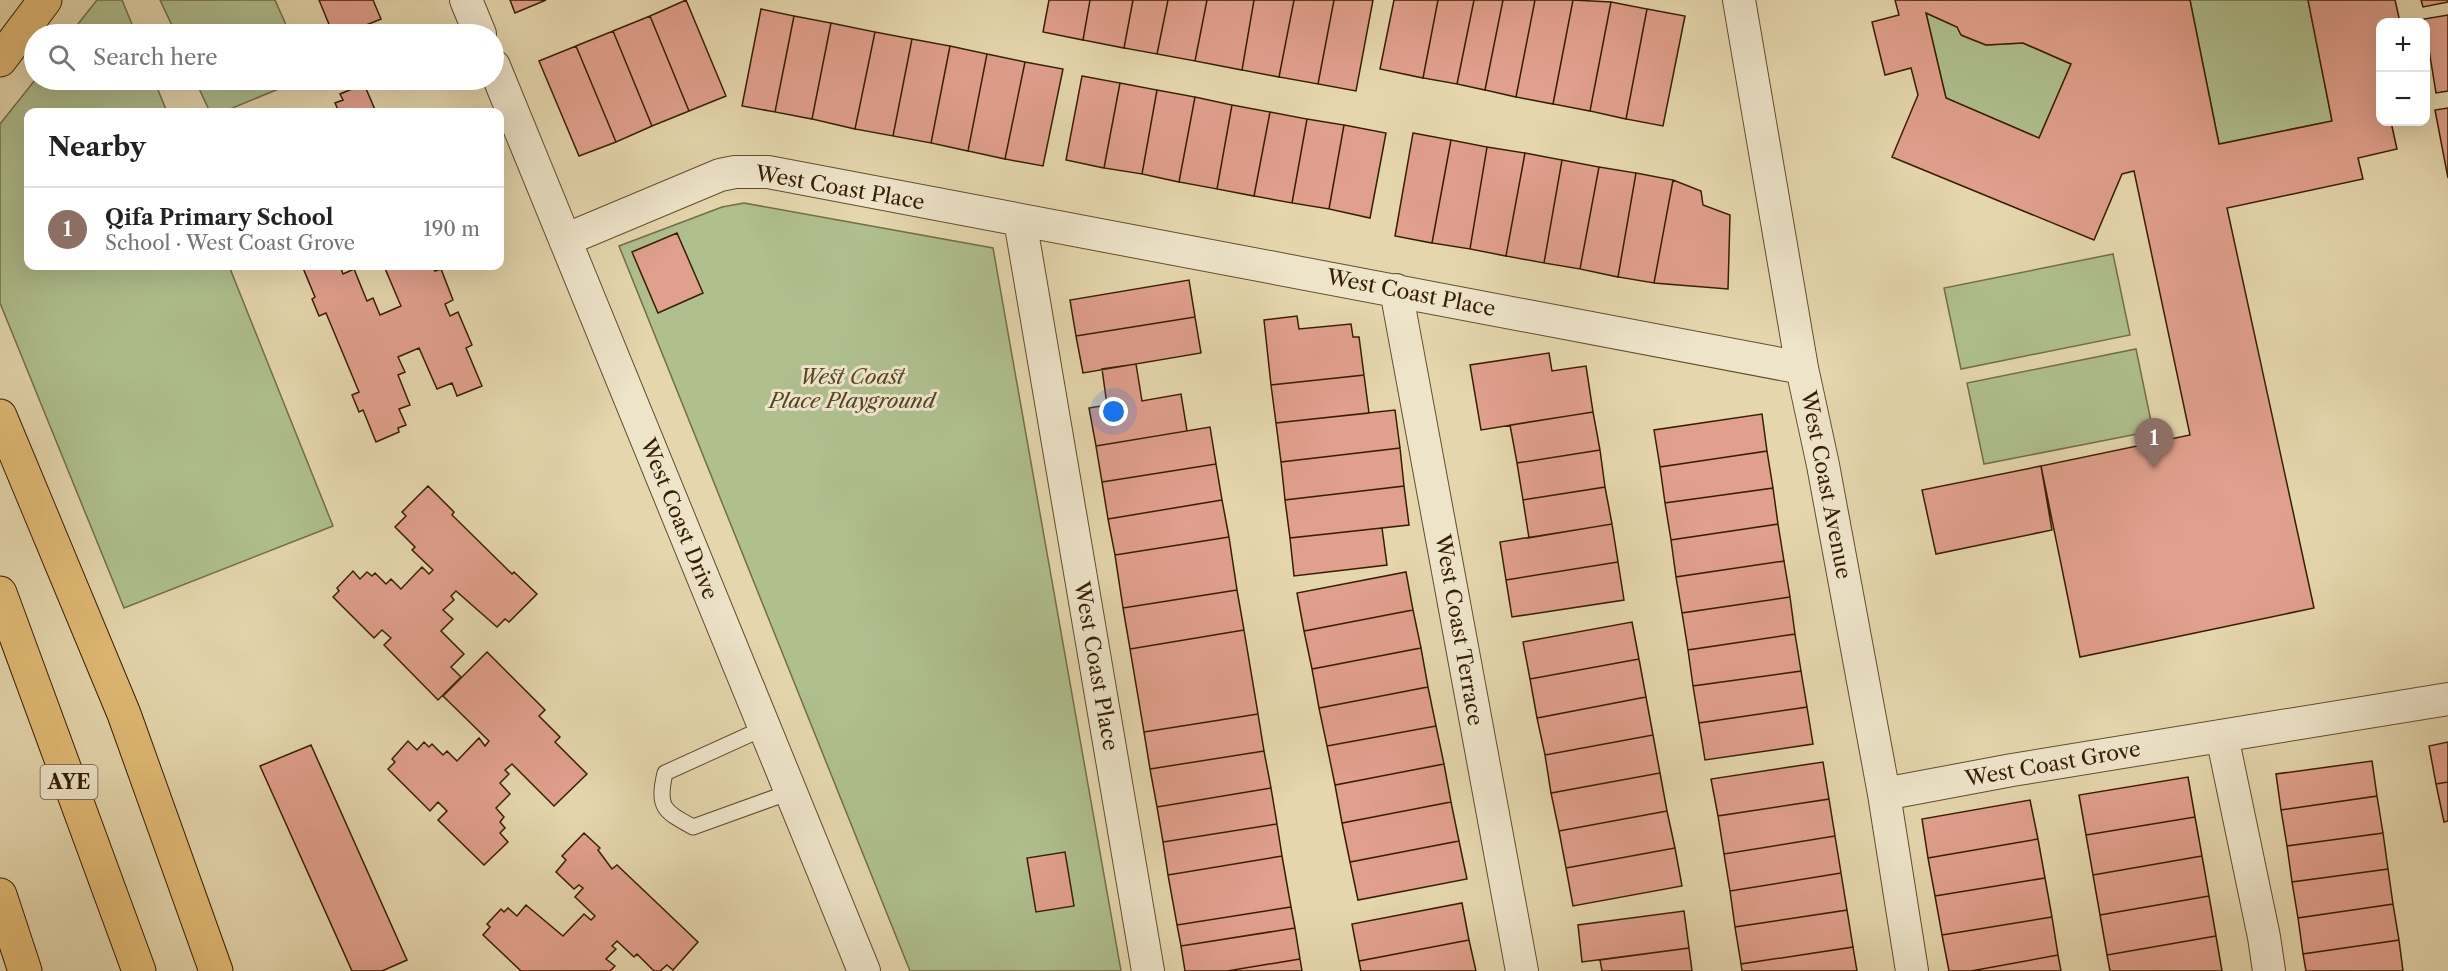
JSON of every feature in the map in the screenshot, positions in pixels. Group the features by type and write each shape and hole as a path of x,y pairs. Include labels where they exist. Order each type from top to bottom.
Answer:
{"highway":[{"path":"27,24 45,0"},
{"path":"0,60 24,28"},
{"path":"0,416 124,714 216,971"},
{"name":"AYE","path":"0,593 139,971"},
{"path":"0,895 25,971"}],"street":[{"path":"466,0 476,24"},
{"name":"West Coast Avenue","path":"1738,0 1802,368 1823,465 1884,794 1912,971"},
{"name":"West Coast Drive","path":"504,90 864,971"},
{"name":"West Coast Place","path":"565,240 720,175 735,171 768,172 1802,368"},
{"name":"West Coast Place","path":"1020,220 1148,971"},
{"name":"West Coast Terrace","path":"1396,290 1522,971"},
{"name":"West Coast Grove","path":"1884,794 2012,770 2448,699"},
{"path":"2222,736 2269,971"}],"lane":[{"path":"764,728 665,773 660,795 668,813 693,827 790,792"}],"green space":[{"path":"97,0 122,0 132,24 78,24"},
{"path":"160,0 275,0 286,24 171,24"},
{"path":"2190,0 2308,0 2332,121 2219,144"},
{"path":"1926,13 1957,27 1962,36 1986,45 2023,43 2071,64 2039,138 1946,98"},
{"path":"27,90 158,90 165,108 24,108 24,270 231,270 333,526 124,608 0,303 0,124"},
{"path":"200,90 276,90 233,108 208,108"},
{"name":"West Coast Place Playground","path":"744,203 993,248 1121,971 910,971 619,246 722,207"},
{"path":"2113,254 2130,335 1961,369 1944,288"},
{"path":"2136,349 2153,431 1984,464 1967,383"}],"building":[{"path":"319,0 373,0 381,19 369,24 329,24"},
{"path":"510,0 546,0 515,13"},
{"path":"686,0 726,96 689,111 650,16"},
{"path":"1049,0 1090,0 1083,40 1043,32"},
{"path":"1090,0 1133,0 1124,48 1083,40"},
{"path":"1133,0 1168,0 1157,54 1124,48"},
{"path":"1168,0 1207,0 1195,61 1157,54"},
{"path":"1207,0 1254,0 1242,70 1195,61"},
{"path":"1254,0 1294,0 1279,77 1242,70"},
{"path":"1294,0 1334,0 1318,84 1279,77"},
{"path":"1334,0 1373,0 1356,91 1318,84"},
{"path":"1394,0 1438,0 1423,78 1380,69"},
{"path":"1438,0 1474,0 1457,84 1423,78"},
{"path":"1474,0 1503,0 1485,90 1457,84"},
{"path":"1503,0 1535,0 1516,97 1485,90"},
{"path":"1535,0 1573,0 1553,104 1516,97"},
{"path":"1573,0 1611,2 1590,111 1553,104"},
{"path":"1895,0 2190,0 2219,144 2332,121 2308,0 2395,0 2399,18 2376,18 2376,126 2392,126 2397,149 2358,158 2363,179 2227,208 2314,608 2080,657 2041,466 2190,435 2134,171 2122,174 2094,240 1892,157 1918,95 1911,68 1885,75 1872,22 1899,15","holes":["1926,13 1957,27 1961,35 1986,45 2023,43 2071,64 2039,138 1946,98"]},
{"path":"2421,0 2448,0 2448,2 2423,7"},
{"path":"1611,2 1647,9 1626,119 1590,111"},
{"path":"761,9 794,16 775,112 742,106"},
{"path":"1647,9 1685,16 1663,126 1626,119"},
{"path":"2448,15 2448,91 2436,93 2430,56 2430,18"},
{"path":"650,16 689,111 652,126 613,31"},
{"path":"794,16 831,23 812,119 775,112"},
{"path":"831,23 875,32 855,129 812,119"},
{"path":"613,31 652,126 616,142 576,46"},
{"path":"875,32 912,39 893,136 855,129"},
{"path":"912,39 950,46 931,143 893,136"},
{"path":"576,46 616,142 579,156 539,61"},
{"path":"950,46 987,54 968,151 931,143"},
{"path":"987,54 1025,62 1005,159 968,151"},
{"path":"1025,62 1063,69 1043,166 1005,159"},
{"path":"1082,76 1120,83 1104,168 1066,160"},
{"path":"1120,83 1157,90 1142,174 1104,168"},
{"path":"350,90 367,90 374,108 337,108 335,103 343,100 340,94"},
{"path":"1157,90 1195,97 1179,182 1142,174"},
{"path":"1195,97 1232,105 1217,189 1179,182"},
{"path":"1232,105 1270,112 1254,196 1217,189"},
{"path":"2448,108 2448,178 2435,110"},
{"path":"1270,112 1307,119 1292,203 1254,196"},
{"path":"1307,119 1344,125 1329,209 1292,203"},
{"path":"1344,125 1386,133 1370,218 1329,209"},
{"path":"1413,133 1451,140 1432,243 1395,236"},
{"path":"1451,140 1487,147 1470,249 1432,243"},
{"path":"1487,147 1525,153 1506,256 1470,249"},
{"path":"1525,153 1562,160 1544,263 1506,256"},
{"path":"1562,160 1599,167 1580,269 1544,263"},
{"path":"1599,167 1636,173 1618,277 1580,269"},
{"path":"1636,173 1673,180 1654,283 1618,277"},
{"path":"1673,180 1701,191 1703,205 1730,215 1728,289 1654,283"},
{"path":"677,233 703,293 658,313 632,252"},
{"path":"304,270 342,270 343,274 354,270 367,301 373,298 380,315 401,306 386,270 441,270 453,300 445,304 450,316 458,312 472,345 466,348 482,386 457,396 452,383 437,389 419,348 398,357 405,372 398,375 410,405 399,409 406,425 398,428 399,432 376,442 363,410 359,412 352,395 359,392 326,313 319,316 312,299 315,297"},
{"path":"1189,280 1195,317 1076,336 1070,300"},
{"path":"1297,316 1299,329 1351,324 1353,337 1359,337 1364,375 1271,385 1264,320"},
{"path":"1195,317 1201,353 1083,373 1076,336"},
{"path":"1549,353 1552,371 1586,366 1593,412 1481,430 1470,365"},
{"path":"1136,364 1142,401 1181,394 1187,431 1096,446 1089,408 1107,405 1102,369"},
{"path":"1364,375 1369,413 1276,423 1271,385"},
{"path":"1395,410 1400,448 1281,462 1276,423"},
{"path":"1593,412 1600,450 1517,463 1510,425"},
{"path":"1762,414 1767,451 1660,467 1654,430"},
{"path":"1210,427 1216,464 1102,482 1096,446"},
{"path":"1400,448 1404,486 1285,500 1281,462"},
{"path":"1600,450 1605,487 1523,500 1517,463"},
{"path":"1767,451 1773,488 1665,503 1660,467"},
{"path":"1216,464 1222,500 1108,519 1102,482"},
{"path":"2041,466 2052,530 1936,554 1922,490"},
{"path":"428,486 454,512 452,515 512,574 514,572 537,594 509,622 505,619 497,627 456,591 451,596 454,600 443,610 453,619 441,631 464,654 451,667 461,677 438,700 384,645 391,638 382,630 374,638 333,597 339,591 337,588 353,571 360,579 367,572 372,576 375,573 386,584 391,579 401,589 422,567 429,574 433,570 412,550 415,547 395,527 406,516 402,512"},
{"path":"1404,486 1409,525 1290,538 1285,500"},
{"path":"1605,487 1612,524 1529,538 1523,500"},
{"path":"1773,488 1778,524 1671,540 1665,503"},
{"path":"1222,500 1229,537 1115,555 1108,519"},
{"path":"1612,524 1618,562 1506,580 1500,542"},
{"path":"1778,524 1784,561 1676,577 1671,540"},
{"path":"1382,528 1387,565 1294,576 1290,538"},
{"path":"1229,537 1237,590 1123,608 1115,555"},
{"path":"1784,561 1790,597 1682,613 1676,577"},
{"path":"1618,562 1624,600 1512,617 1506,580"},
{"path":"1406,572 1413,610 1304,631 1297,593"},
{"path":"1237,590 1244,630 1130,649 1123,608"},
{"path":"1790,597 1795,634 1688,650 1682,613"},
{"path":"1413,610 1421,648 1312,669 1304,631"},
{"path":"1632,622 1639,659 1530,679 1523,642"},
{"path":"1244,630 1258,714 1144,732 1130,649"},
{"path":"1795,634 1801,671 1693,686 1688,650"},
{"path":"1421,648 1428,687 1319,708 1312,669"},
{"path":"487,652 545,710 539,716 560,737 555,742 587,774 554,806 512,764 505,770 509,774 500,783 510,794 496,808 504,817 500,822 505,828 500,833 508,842 484,865 438,820 447,811 438,802 430,811 388,769 395,762 392,759 408,741 417,750 424,742 429,747 432,744 443,755 447,751 457,761 479,738 485,746 489,741 443,696"},
{"path":"1639,659 1646,697 1537,718 1530,679"},
{"path":"1801,671 1807,707 1699,723 1693,686"},
{"path":"1428,687 1436,726 1327,746 1319,708"},
{"path":"1646,697 1653,735 1545,755 1537,718"},
{"path":"1807,707 1813,744 1705,760 1699,723"},
{"path":"1258,714 1264,751 1150,769 1144,732"},
{"path":"1436,726 1444,764 1335,785 1327,746"},
{"path":"1653,735 1660,773 1551,793 1545,755"},
{"path":"2448,742 2448,782 2436,784 2429,746"},
{"path":"311,745 407,960 382,971 352,971 260,766"},
{"path":"1264,751 1271,788 1157,807 1150,769"},
{"path":"2372,761 2377,796 2281,810 2276,774"},
{"path":"1823,762 1829,799 1718,816 1711,779"},
{"path":"1444,764 1451,802 1342,823 1335,785"},
{"path":"1660,773 1667,811 1559,831 1551,793"},
{"path":"2188,777 2195,817 2086,835 2079,795"},
{"path":"2448,782 2448,821 2444,822 2436,784"},
{"path":"1271,788 1277,824 1163,842 1157,807"},
{"path":"2377,796 2383,833 2287,846 2281,810"},
{"path":"1829,799 1835,836 1724,854 1718,816"},
{"path":"2030,800 2038,839 1928,858 1922,819"},
{"path":"1451,802 1459,841 1350,862 1342,823"},
{"path":"1667,811 1675,848 1566,868 1559,831"},
{"path":"2195,817 2202,856 2093,875 2086,835"},
{"path":"1277,824 1282,856 1168,875 1163,842"},
{"path":"584,833 600,848 598,850 612,869 617,865 698,942 673,970 667,965 660,971 654,971 637,954 634,957 617,941 612,946 616,949 606,959 615,966 610,971 521,971 483,935 490,927 487,924 501,909 504,912 508,908 517,916 526,905 563,936 584,914 591,920 595,916 575,897 583,888 579,885 574,889 556,872 566,860 562,856"},
{"path":"2383,833 2388,869 2292,882 2287,846"},
{"path":"1835,836 1841,873 1730,891 1724,854"},
{"path":"2038,839 2045,878 1935,896 1928,858"},
{"path":"1459,841 1467,879 1358,900 1350,862"},
{"path":"1675,848 1682,886 1573,906 1566,868"},
{"path":"1065,852 1074,906 1036,912 1027,858"},
{"path":"1282,856 1291,907 1177,925 1168,875"},
{"path":"2202,856 2209,896 2100,915 2093,875"},
{"path":"2388,869 2393,904 2298,918 2292,882"},
{"path":"1841,873 1847,910 1735,927 1730,891"},
{"path":"2045,878 2052,917 1942,935 1935,896"},
{"path":"2209,896 2216,936 2107,955 2100,915"},
{"path":"1462,903 1469,940 1359,961 1352,924"},
{"path":"2393,904 2399,940 2303,954 2298,918"},
{"path":"1291,907 1295,928 1181,946 1177,925"},
{"path":"1847,910 1853,947 1741,964 1735,927"},
{"path":"1684,911 1689,948 1582,962 1578,925"},
{"path":"2052,917 2058,955 1971,971 1949,971 1942,935"},
{"path":"1295,928 1300,959 1227,971 1185,971 1181,946"},
{"path":"2216,936 2222,971 2110,971 2107,955"},
{"path":"1469,940 1476,971 1361,971 1359,961"},
{"path":"2399,940 2403,971 2306,971 2303,954"},
{"path":"1853,947 1857,971 1742,971 1741,964"},
{"path":"1689,948 1692,971 1602,971 1600,960"},
{"path":"2058,955 2061,971 1971,971"},
{"path":"1300,959 1302,971 1227,971"}],"place":[{"name":"Qifa Primary School","path":"2154,468"}]}
